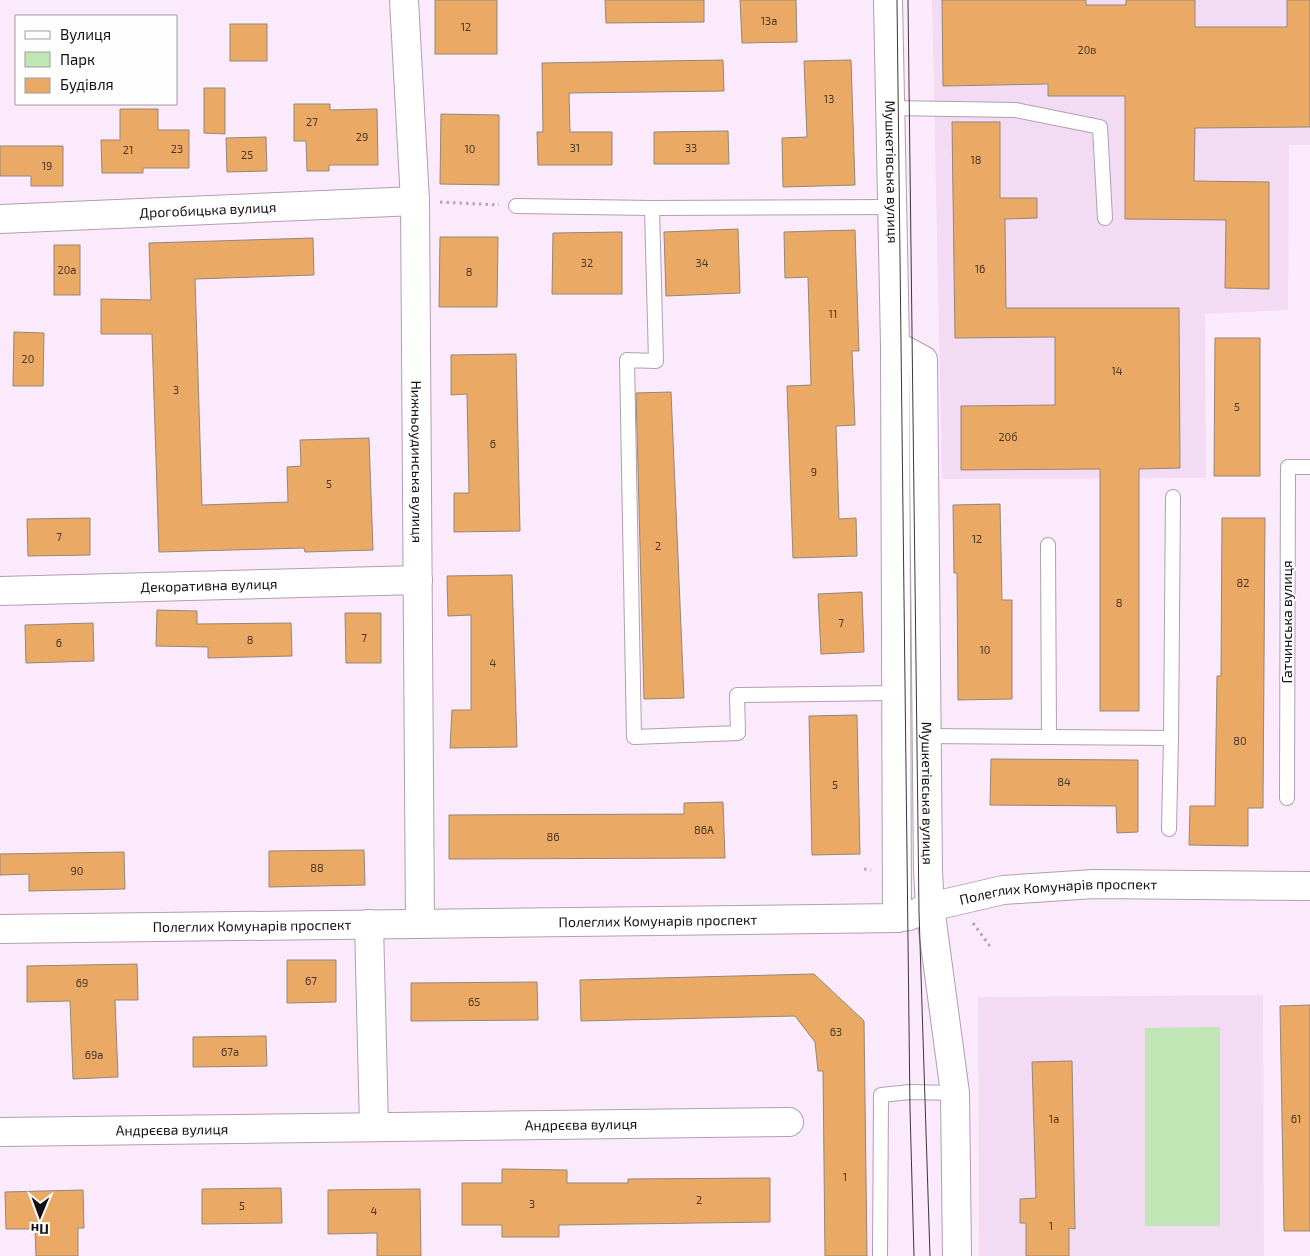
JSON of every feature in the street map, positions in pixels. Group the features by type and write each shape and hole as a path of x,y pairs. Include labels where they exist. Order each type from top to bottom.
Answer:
{"street":[{"name":"Нижньоудинська вулиця","path":"404,0 415,201 420,924"},
{"name":"Мушкетівська вулиця","path":"888,0 895,344 897,918"},
{"name":"Дрогобицька вулиця","path":"0,219 415,201"},
{"name":"Мушкетівська вулиця","path":"895,344 923,360 926,736 930,907 955,1093 957,1256"},
{"name":"Декоративна вулиця","path":"0,591 418,580"},
{"name":"Полеглих Комунарів проспект","path":"0,929 897,918 909,916 930,907 1003,890 1094,884 1310,886"},
{"path":"370,924 374,1126"},
{"name":"Андрєєва вулиця","path":"0,1132 789,1122"}],"lane":[{"path":"890,108 1016,110 1100,127 1105,218"},
{"path":"516,206 652,208 892,207"},
{"path":"652,208 656,361 627,360 634,737 738,733 738,695 896,693"},
{"name":"Гатчинська вулиця","path":"1286,798 1288,467 1310,467"},
{"path":"1169,829 1173,497"},
{"path":"1048,546 1049,736"},
{"path":"926,736 1171,738"},
{"path":"880,1256 881,1095 910,1092 955,1093"}],"path":[{"path":"415,201 516,206"}],"shaded area":[{"path":"932,0 1310,0 1310,145 1289,145 1288,310 1205,314 1206,478 942,479"},
{"path":"1263,995 1264,1256 979,1256 978,997"}],"green space":[{"path":"1220,1027 1220,1226 1145,1226 1145,1028"}],"building":[{"path":"435,0 497,0 497,54 435,54"},
{"path":"605,0 704,0 704,22 606,23"},
{"path":"740,0 796,0 797,42 742,43"},
{"path":"942,0 1086,0 1086,5 1126,5 1126,0 1195,0 1195,27 1287,27 1287,0 1310,0 1310,127 1195,128 1194,181 1269,182 1269,289 1225,288 1226,220 1125,219 1125,96 1048,96 1048,84 943,86"},
{"path":"230,24 267,24 267,61 230,61"},
{"path":"723,60 724,91 569,93 570,132 612,132 612,165 538,165 537,132 543,132 542,63"},
{"path":"851,60 855,185 783,187 782,138 807,137 804,61"},
{"path":"204,88 225,88 225,134 204,133"},
{"path":"294,104 330,104 330,110 377,109 378,165 329,165 329,171 307,171 306,141 294,141"},
{"path":"120,109 158,109 158,130 189,130 189,168 143,168 143,173 102,173 101,140 120,140"},
{"path":"441,114 499,115 499,185 440,184"},
{"path":"952,122 1000,122 1000,198 1037,198 1037,218 1005,219 1006,308 1179,308 1180,468 1139,469 1139,711 1100,711 1100,469 961,470 961,406 1055,405 1055,337 955,338"},
{"path":"728,131 729,164 654,164 654,132"},
{"path":"266,137 267,171 227,172 226,138"},
{"path":"0,146 63,146 63,186 31,186 31,176 0,176"},
{"path":"738,229 740,293 666,296 664,232"},
{"path":"855,230 859,351 852,351 855,425 836,426 839,519 856,518 857,556 793,558 787,386 811,385 808,277 785,278 784,232"},
{"path":"622,232 622,294 552,294 553,233"},
{"path":"440,237 498,237 497,307 439,307"},
{"path":"313,238 314,275 195,279 202,505 288,502 287,467 301,466 300,440 369,438 373,550 305,552 304,548 159,552 152,334 101,334 101,299 151,300 149,243"},
{"path":"54,245 80,245 80,295 54,295"},
{"path":"14,332 44,333 43,386 13,386"},
{"path":"1215,338 1260,338 1260,476 1214,476"},
{"path":"516,354 520,531 454,532 454,493 469,493 467,394 451,395 451,355"},
{"path":"671,392 684,698 644,699 636,393"},
{"path":"1000,504 1002,600 1012,600 1012,699 958,700 957,573 954,573 953,505"},
{"path":"90,518 90,555 28,556 27,519"},
{"path":"1222,518 1265,518 1263,808 1248,808 1248,846 1189,845 1190,806 1215,806 1217,676 1221,676"},
{"path":"512,575 517,747 450,748 452,710 471,710 471,615 448,616 447,576"},
{"path":"862,592 864,652 821,654 818,594"},
{"path":"157,610 197,611 197,624 291,623 292,656 208,658 208,647 156,646"},
{"path":"345,613 381,613 381,663 346,663"},
{"path":"93,623 94,661 26,663 25,625"},
{"path":"857,715 860,854 812,855 809,716"},
{"path":"991,759 1138,760 1138,832 1117,833 1116,806 990,805"},
{"path":"723,802 725,858 449,859 449,815 684,814 684,803"},
{"path":"364,850 365,885 269,887 269,851"},
{"path":"124,852 125,889 29,891 29,874 0,875 0,854"},
{"path":"287,960 336,960 336,1002 287,1003"},
{"path":"137,964 138,1000 115,1000 118,1077 73,1079 70,1001 27,1002 27,966"},
{"path":"814,974 864,1021 867,1256 825,1256 823,1071 818,1071 815,1042 795,1016 581,1021 580,980"},
{"path":"537,982 538,1020 411,1021 411,983"},
{"path":"1310,1005 1310,1231 1284,1231 1280,1006"},
{"path":"266,1036 267,1066 193,1067 193,1037"},
{"path":"1072,1061 1075,1229 1069,1228 1069,1256 1026,1256 1026,1223 1020,1223 1020,1199 1036,1198 1032,1062"},
{"path":"502,1169 567,1170 567,1183 628,1183 628,1179 770,1178 770,1222 559,1225 559,1237 502,1237 502,1225 462,1225 462,1183 502,1183"},
{"path":"281,1188 282,1223 202,1224 202,1189"},
{"path":"420,1189 421,1256 377,1256 377,1233 328,1234 328,1190"},
{"path":"83,1190 84,1228 78,1228 78,1256 36,1256 35,1229 6,1229 5,1192"}],"tram line":[{"path":"897,0 910,1109 914,1256"},
{"path":"908,0 919,912 930,1256"}]}
